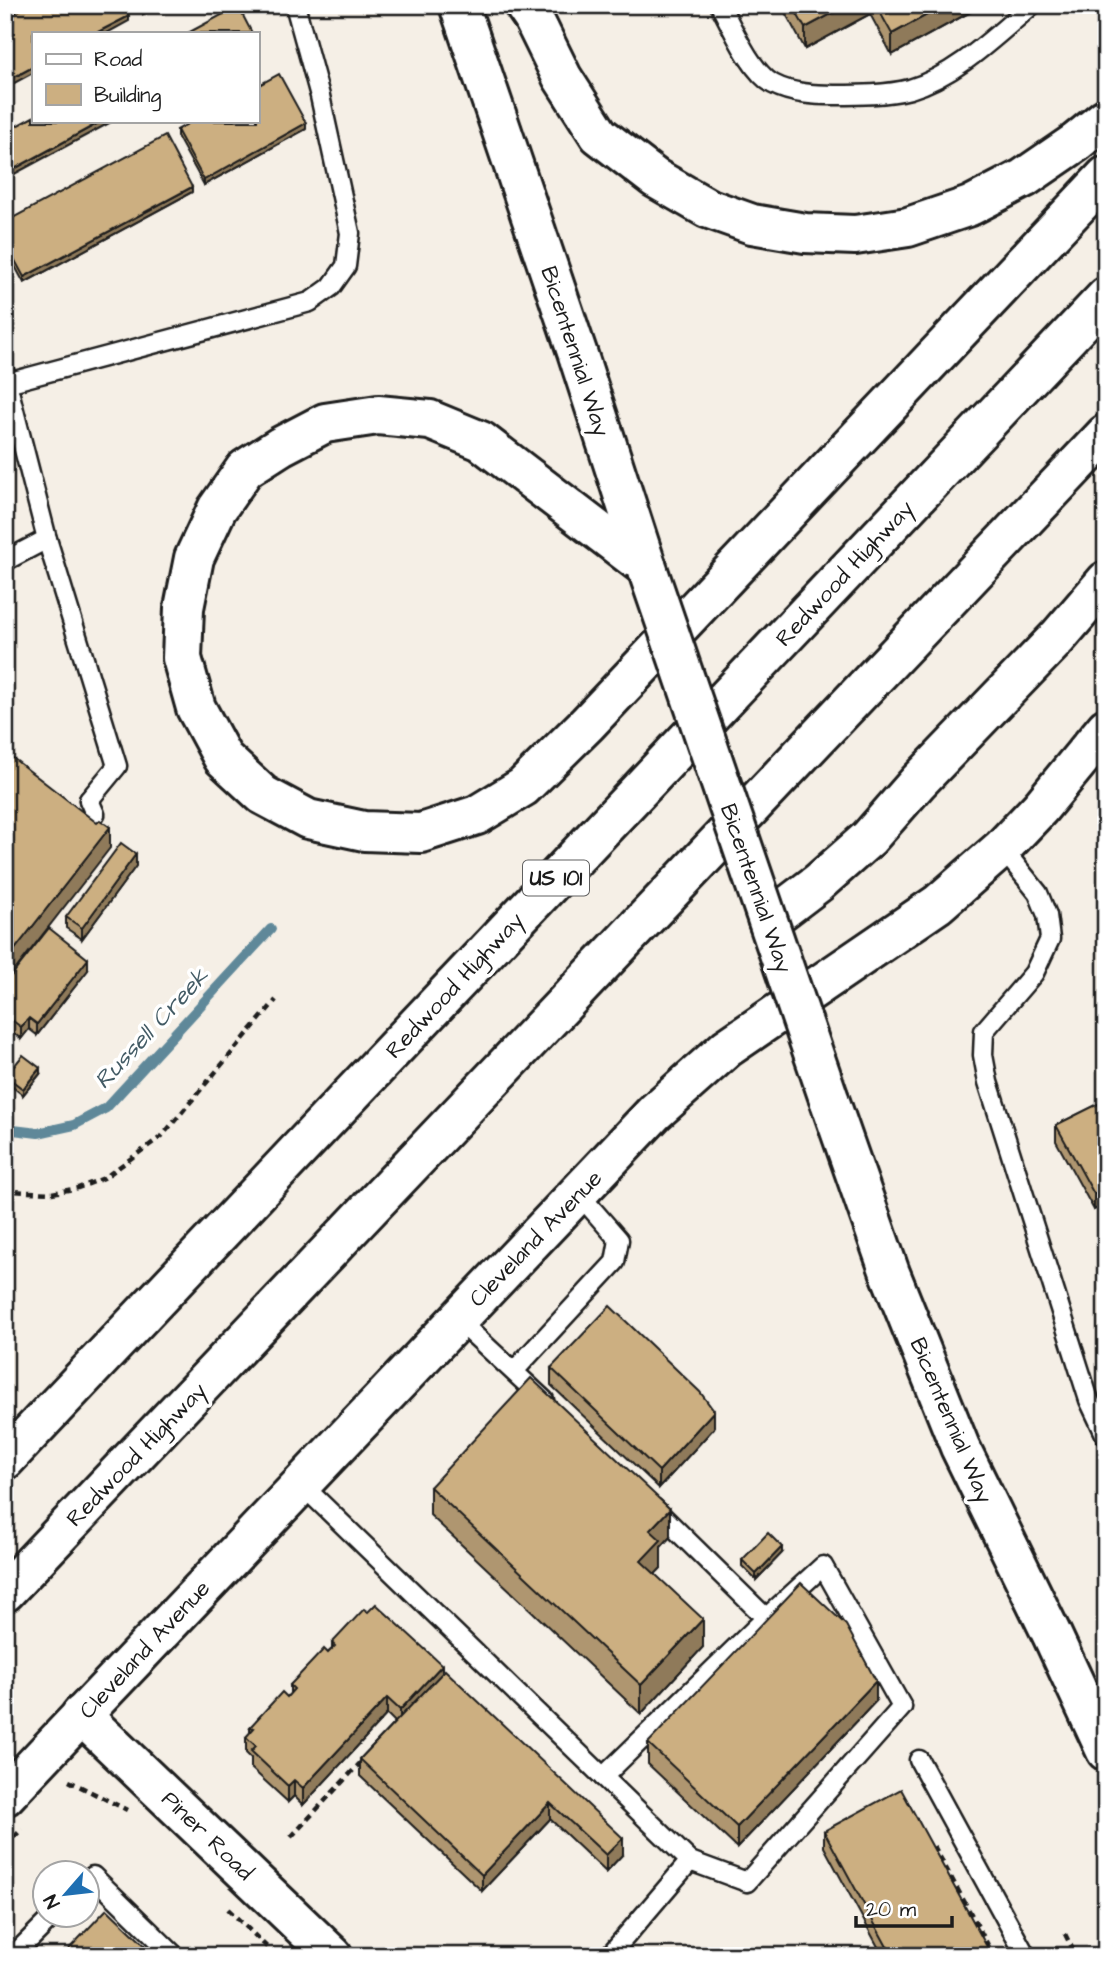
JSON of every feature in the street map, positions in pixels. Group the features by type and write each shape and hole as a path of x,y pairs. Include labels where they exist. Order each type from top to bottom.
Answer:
{"main road":[{"name":"Bicentennial Way","path":"459,5 647,568 890,1273 960,1447 1106,1751"},
{"path":"524,5 562,76 599,135 655,178 707,208 752,224 805,233 855,234 908,227 970,206 1024,178 1106,118"},
{"path":"647,568 481,442 429,420 378,415 325,423 245,469 217,509 194,558 184,608 182,658 196,708 223,758 263,795 308,819 364,831 421,832 477,815 523,787 587,724 1106,176"},
{"name":"Redwood Highway","path":"5,1460 1106,297"},
{"name":"Redwood Highway","path":"5,1592 1106,434"},
{"path":"768,921 818,883 869,838 1106,581"},
{"name":"Cleveland Avenue","path":"14,1811 82,1715 654,1112 727,1048 937,904 1002,848 1040,808 1106,729"},
{"name":"Piner Road","path":"82,1715 318,1951"}],"lane":[{"path":"81,832 95,814 83,799 117,766 47,539 6,380 310,302 331,287 346,266 350,233 320,96 295,5"},
{"path":"720,5 752,64 772,83 808,94 861,95 909,89 939,76 964,62 1032,5"},
{"path":"5,561 47,539"},
{"path":"1002,848 1038,893 1047,915 1050,939 1034,973 984,1031 983,1055 988,1082 1089,1400 1106,1436"},
{"path":"514,1371 615,1262 619,1240 578,1193"},
{"path":"457,1319 553,1409"},
{"path":"301,1483 603,1777 690,1861 747,1882 902,1706 823,1566 603,1777"},
{"path":"640,1495 766,1618"},
{"path":"919,1760 1026,1956"},
{"path":"609,1956 690,1861"},
{"path":"102,1889 175,1956"},
{"path":"13,1956 39,1930"}],"path":[{"path":"5,1188 9,1191 52,1193 78,1188 104,1178 162,1136 276,1000"},
{"path":"291,1837 369,1753"},
{"path":"60,1790 68,1780 128,1811"},
{"path":"5,1846 14,1811"},
{"path":"929,1838 994,1956"},
{"path":"227,1908 276,1956"},
{"path":"1065,1934 1076,1956"}],"building":[{"path":"29,5 124,5 129,16 98,32 32,32 32,68 5,82 5,18"},
{"path":"792,5 848,5 805,28"},
{"path":"876,5 945,5 892,34"},
{"path":"238,6 251,32 190,32"},
{"path":"279,74 306,123 204,180 177,130 191,122 259,122 259,85"},
{"path":"32,118 32,122 100,122 5,174 5,132"},
{"path":"165,136 192,187 24,277 5,242 5,222"},
{"path":"5,752 97,823 100,820 110,827 5,962"},
{"path":"121,843 136,854 82,928 66,917"},
{"path":"49,928 88,959 37,1024 29,1018 21,1027 5,1015 5,984"},
{"path":"5,1042 11,1047 5,1055"},
{"path":"23,1055 40,1068 23,1089 6,1076"},
{"path":"1106,1100 1106,1188 1094,1194 1056,1125"},
{"path":"610,1306 700,1392 714,1411 659,1471 551,1368"},
{"path":"531,1378 670,1509 650,1530 661,1540 641,1561 703,1619 641,1685 430,1487"},
{"path":"768,1533 782,1547 756,1574 742,1560"},
{"path":"801,1583 846,1625 876,1681 737,1827 648,1743"},
{"path":"376,1604 442,1665 400,1710 387,1698 303,1788 294,1780 288,1786 251,1751 256,1746 246,1737 254,1728 250,1727 282,1692 287,1697 294,1689 290,1685 324,1649 328,1653 335,1646 332,1643 364,1609 368,1612"},
{"path":"445,1670 623,1838 606,1855 550,1803 482,1875 360,1759"},
{"path":"901,1789 992,1956 892,1956 824,1831"},
{"path":"107,1909 156,1956 62,1956 87,1930 102,1930 102,1914"}],"waterway":[{"name":"Russell Creek","path":"5,1129 38,1133 74,1125 106,1108 271,929"}]}
